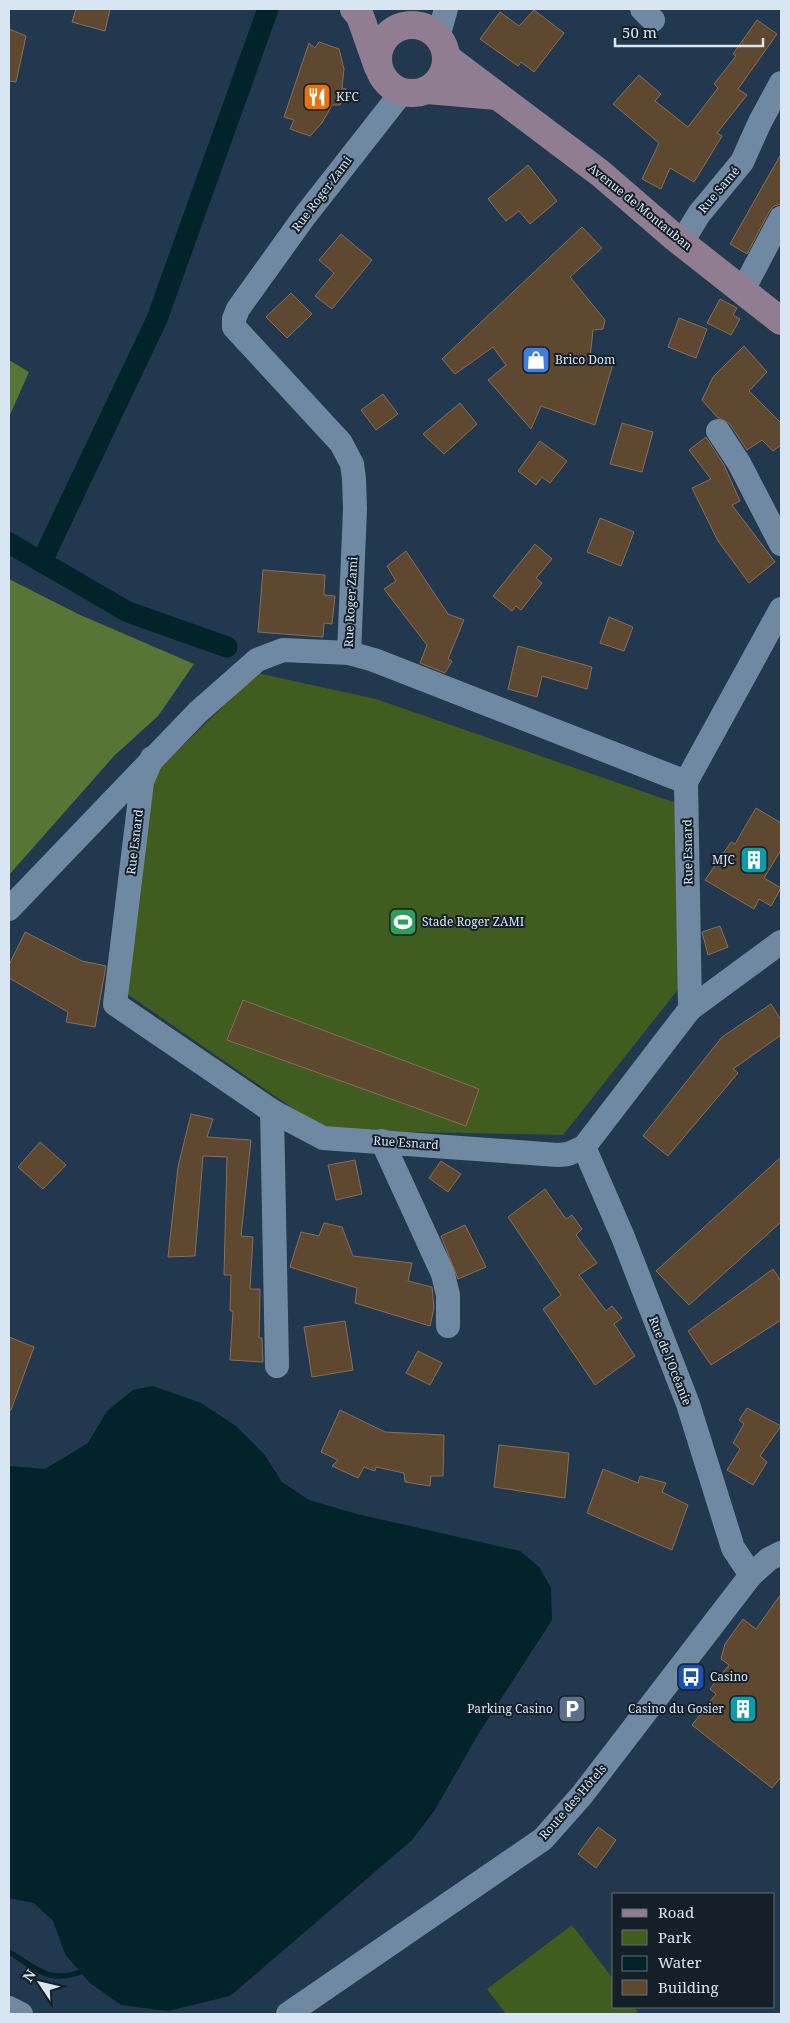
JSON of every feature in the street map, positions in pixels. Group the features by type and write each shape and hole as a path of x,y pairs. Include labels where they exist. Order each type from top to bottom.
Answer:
{"main road":[{"path":"354,9 360,16 379,69 385,80 414,91 497,96"},
{"path":"369,9 399,28 389,34 381,45 378,57 379,69"},
{"name":"Avenue de Montauban","path":"399,28 420,26 430,30 442,48 497,96 600,173 682,242 781,321"},
{"path":"414,91 438,82 444,71 442,48"}],"street":[{"path":"442,48 446,9"},
{"name":"Rue Samé","path":"682,242 703,208 742,162 760,122 781,83"},
{"name":"Rue Roger Zami","path":"414,91 304,217 238,309 234,319 234,327 341,443 352,464 355,509 349,653 374,660 686,782"},
{"path":"743,290 781,218"},
{"path":"718,431 739,462 781,544"},
{"path":"686,782 781,609"},
{"path":"9,909 152,758 198,712 257,660 283,650 349,653"},
{"name":"Rue Esnard","path":"152,758 142,782 115,1004 272,1111 323,1138 558,1154 568,1154 584,1147"},
{"name":"Rue Esnard","path":"686,782 690,1008"},
{"path":"584,1147 690,1008 781,942"},
{"path":"272,1111 277,1366"},
{"path":"382,1141 444,1274 448,1296 448,1326"},
{"name":"Rue de l'Océanie","path":"584,1147 688,1404 733,1548 751,1575"},
{"name":"Route des Hôtels","path":"288,2014 543,1839 582,1795 751,1575 769,1559 781,1553"},
{"path":"9,2008 21,2014"}],"green space":[{"path":"9,360 29,372 9,417"},
{"path":"9,579 78,614 194,664 158,716 114,756 9,875"},
{"name":"Stade Roger ZAMI","path":"257,673 376,699 676,803 680,987 563,1135 324,1130 120,989 146,782"},
{"path":"572,1925 612,1977 612,2008 635,2008 638,2012 635,2014 506,2014 487,1989"}],"water":[{"path":"153,1386 201,1403 236,1426 264,1454 282,1482 309,1500 357,1514 520,1551 539,1567 551,1588 552,1620 479,1733 434,1811 412,1840 230,1996 168,2011 121,2005 90,1983 65,1954 53,1921 34,1903 9,1898 9,1466 45,1469 88,1443 107,1411 133,1390"}],"building":[{"path":"76,9 110,9 105,31 72,22"},
{"path":"534,10 564,33 534,72 521,62 518,66 480,39 500,12 519,26"},
{"path":"757,20 777,34 738,89 747,95 717,133 722,136 694,182 670,168 661,189 642,179 659,143 613,104 639,75 661,94 655,101 688,127 718,88 714,84 736,56 733,54"},
{"path":"9,29 26,36 16,82 9,81"},
{"name":"KFC","path":"319,42 339,49 344,69 342,88 346,89 340,105 332,105 322,123 310,136 290,129 294,120 284,117 309,43 315,48"},
{"path":"781,154 781,204 774,206 769,212 747,254 730,244"},
{"path":"528,165 557,201 530,224 519,211 506,221 488,199"},
{"path":"582,227 602,248 570,277 605,320 603,329 593,330 590,358 613,364 595,425 541,406 531,429 488,380 506,365 493,347 455,374 442,359"},
{"path":"341,234 372,260 332,309 315,296 334,273 319,260"},
{"path":"291,293 312,314 287,338 266,317"},
{"path":"720,299 737,308 733,315 740,319 731,335 707,323"},
{"path":"679,318 707,329 696,358 668,347"},
{"path":"744,346 767,372 749,391 781,423 781,445 773,451 762,440 747,450 729,423 717,417 702,400 713,377"},
{"path":"383,394 398,414 376,430 361,410"},
{"path":"460,403 477,424 444,454 423,434"},
{"path":"622,423 653,432 642,472 610,464"},
{"path":"706,437 724,465 740,501 732,505 775,562 749,583 718,541 692,488 711,479 689,450"},
{"path":"540,441 567,461 550,483 542,477 536,485 518,471"},
{"path":"600,518 634,532 621,566 587,552"},
{"path":"535,544 552,559 536,578 542,583 521,610 516,606 512,611 493,596"},
{"path":"406,551 448,614 464,620 448,659 452,661 445,673 420,663 427,645 384,589 396,581 387,566"},
{"path":"263,570 325,575 324,595 335,596 332,624 324,623 323,637 258,632"},
{"path":"609,617 633,627 624,651 600,643"},
{"path":"518,646 592,667 587,689 542,676 537,697 508,689"},
{"name":"MJC","path":"756,808 781,823 781,850 764,878 781,888 771,906 759,899 754,909 705,880 731,842 735,844"},
{"path":"720,926 728,947 708,955 702,932"},
{"path":"25,932 82,961 106,966 95,1027 66,1022 68,1012 9,978 9,965"},
{"path":"243,1000 479,1089 466,1126 227,1040"},
{"path":"771,1004 781,1020 781,1035 733,1069 738,1073 668,1156 643,1136 722,1037"},
{"path":"191,1114 213,1119 207,1137 251,1140 241,1236 253,1237 250,1289 260,1289 259,1338 262,1338 263,1362 230,1360 233,1311 230,1311 231,1275 224,1275 227,1157 203,1156 195,1256 168,1257 178,1167"},
{"path":"40,1142 66,1165 43,1189 18,1167"},
{"path":"781,1157 781,1222 689,1305 656,1271"},
{"path":"355,1160 362,1194 336,1200 328,1165"},
{"path":"441,1161 461,1174 448,1192 429,1178"},
{"path":"545,1189 566,1219 572,1215 582,1229 576,1235 597,1263 579,1275 606,1311 612,1306 622,1318 614,1324 635,1356 595,1385 543,1309 561,1295 508,1217"},
{"path":"324,1223 342,1227 353,1256 412,1263 408,1281 432,1287 434,1308 430,1326 355,1303 357,1288 290,1267 301,1232 319,1236"},
{"path":"465,1225 486,1267 458,1279 441,1236"},
{"path":"773,1269 781,1281 781,1320 711,1365 688,1331"},
{"path":"345,1321 353,1370 312,1377 304,1327"},
{"path":"9,1337 34,1347 11,1410 9,1410"},
{"path":"418,1351 442,1363 430,1385 406,1373"},
{"path":"747,1408 781,1426 760,1456 767,1462 753,1485 727,1470 740,1449 733,1443 744,1424 739,1420"},
{"path":"340,1410 385,1432 444,1435 443,1476 431,1476 430,1486 405,1482 404,1473 376,1467 375,1471 364,1467 358,1478 332,1466 338,1460 321,1452"},
{"path":"499,1445 569,1453 565,1498 494,1487"},
{"path":"603,1469 638,1483 640,1476 666,1483 662,1492 688,1505 672,1550 587,1513"},
{"name":"Casino du Gosier","path":"781,1594 781,1777 772,1788 692,1725 716,1694 710,1689 729,1665 721,1659 725,1644 743,1619 756,1629"},
{"path":"598,1827 616,1840 596,1868 578,1854"}],"waterway":[{"path":"42,561 157,319 268,9"},
{"path":"9,543 128,612 227,647"},
{"path":"9,1952 43,1973 59,1976 80,1972"}],"place":[{"name":"KFC","path":"317,97"},
{"name":"Brico Dom","path":"536,360"},
{"name":"MJC","path":"754,860"},
{"name":"Stade Roger ZAMI","path":"403,922"},
{"name":"Casino","path":"691,1677"},
{"name":"Parking Casino","path":"572,1709"},
{"name":"Casino du Gosier","path":"743,1709"}]}
